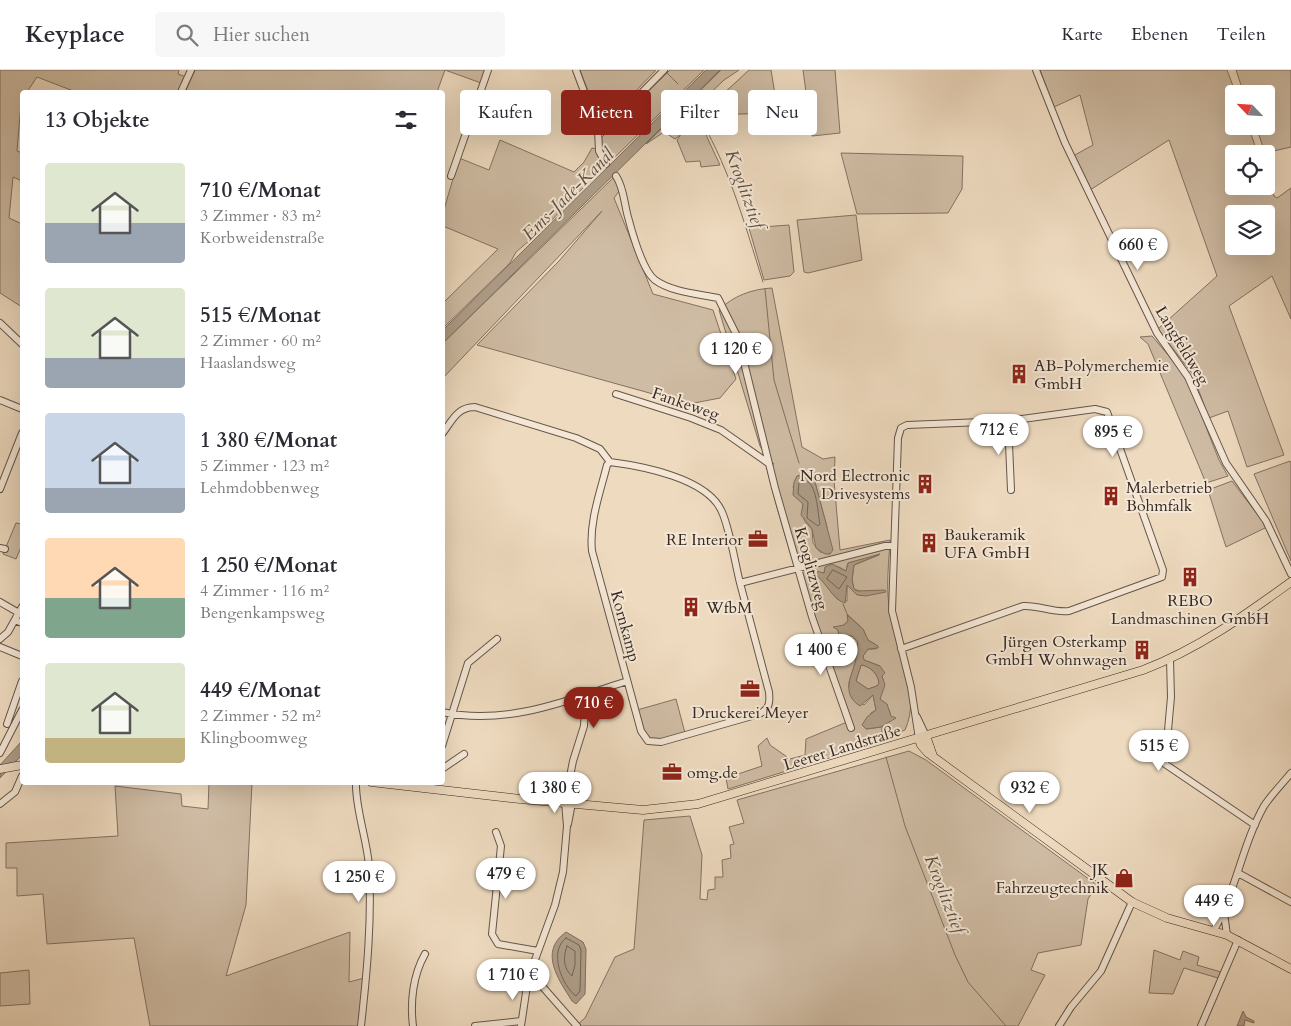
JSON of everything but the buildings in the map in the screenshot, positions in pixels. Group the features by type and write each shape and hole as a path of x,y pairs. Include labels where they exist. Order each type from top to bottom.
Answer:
{"main road":[{"name":"Leerer Landstraße","path":"401,785 643,810 687,806 721,798 923,737 1143,670 1170,660 1211,638 1291,582"},
{"path":"923,737 924,749 934,757 1132,902 1168,918 1227,935 1291,968"},
{"path":"0,769 20,765"}],"street":[{"path":"182,90 191,70"},
{"path":"451,176 488,70"},
{"path":"576,70 583,90"},
{"path":"644,90 664,70"},
{"name":"Langfeldweg","path":"1036,70 1068,152 1156,332 1188,377 1226,463 1270,528 1291,574"},
{"path":"598,135 599,151 606,164"},
{"name":"Kroglitzweg","path":"616,176 623,191 628,219 652,277 656,282 718,298 738,338 768,463 812,617 851,728"},
{"path":"1,325 20,338"},
{"name":"Fankeweg","path":"616,394 692,418 721,430 768,463"},
{"path":"0,400 20,408"},
{"path":"445,430 458,411 466,407 475,407 576,438 600,449 610,462"},
{"path":"901,649 1023,606 1037,607 1054,612 1069,611 1162,577 1162,570 1107,412 1095,409 1008,421 907,425 901,428 898,438 892,611 916,716 923,737"},
{"path":"1008,421 1011,490"},
{"path":"0,488 20,438"},
{"name":"Kornkamp","path":"610,462 667,473 713,499 722,512 768,692 770,703 765,712 652,743 643,735 591,542 594,517 607,465 610,462"},
{"path":"740,583 885,546 894,546"},
{"path":"0,602 20,610"},
{"path":"0,638 8,632 20,612"},
{"path":"15,620 20,622"},
{"path":"445,736 468,663 496,639"},
{"path":"0,647 20,655"},
{"path":"1170,660 1172,680 1165,764 1255,825"},
{"path":"445,713 473,716 510,715 540,709 627,681"},
{"path":"7,724 20,687"},
{"path":"475,1026 520,1024 528,979 560,890 570,781 584,726 585,706 582,696"},
{"path":"0,753 20,714"},
{"path":"445,767 464,754"},
{"path":"1214,930 1224,914 1255,825 1269,798 1291,773"},
{"path":"0,804 15,792 20,781"},
{"path":"357,785 367,844 370,920 369,959 361,1026"},
{"path":"496,832 501,846 492,934 494,940 505,946 538,952"},
{"path":"1238,873 1291,902"},
{"path":"1059,1026 1071,1007 1101,971 1132,902"},
{"path":"1224,914 1227,935"},
{"path":"1201,1026 1238,940"},
{"path":"413,1026 412,1007 417,968 425,954"},
{"path":"528,979 541,985 577,1026"}],"shaded area":[{"path":"0,70 179,70 178,74 186,77 180,90 71,90 37,77 28,90 20,90 17,151 20,152 20,180 13,177 9,218 20,223 20,306 0,293"},
{"path":"195,70 445,70 438,90 186,90"},
{"path":"445,70 485,70 481,83"},
{"path":"580,70 656,70 637,90 588,90"},
{"path":"670,70 704,70 684,90 661,90 661,112 651,122 650,90"},
{"path":"721,70 739,70 714,90 701,90"},
{"path":"749,70 771,70 774,90 748,90 748,114 738,114 738,90 727,90"},
{"path":"803,70 835,70 840,133 812,136 817,135 817,90 806,90"},
{"path":"1040,70 1227,70 1233,85 1225,85 1225,135 1251,135 1255,145 1225,145 1225,195 1274,195 1277,198 1291,188 1291,319 1272,276 1229,306 1284,455 1247,467 1228,411 1209,418 1193,375 1158,329 1217,276 1169,140 1090,190 1073,156 1093,145 1080,95 1054,107"},
{"path":"1236,70 1291,70 1291,147 1275,151 1275,145 1262,145 1259,135 1275,135 1275,85 1241,85"},
{"path":"661,129 661,134 646,144"},
{"path":"604,135 638,135 609,163 601,150 600,139"},
{"path":"669,135 680,135 675,139"},
{"path":"681,135 706,135 720,165 701,167 700,161 686,162 677,140"},
{"path":"500,140 574,172 584,162 592,148 597,149 605,165 544,228 516,252 510,263 445,326 445,301 498,249 445,227 445,206 459,158 489,170"},
{"path":"841,153 963,156 962,189 948,213 857,214"},
{"path":"614,177 620,190 614,198 653,294 713,310 736,379 720,398 689,404 477,345 559,261 602,211 445,376 445,341"},
{"path":"856,215 862,260 808,273 804,272 797,220"},
{"path":"789,225 794,272 790,276 764,280 749,228"},
{"path":"772,288 802,447 823,459 835,457 834,480 840,550 890,540 888,598 892,621 909,684 910,715 905,730 865,747 728,789 726,778 762,766 758,746 767,738 770,745 790,759 805,755 806,739 847,722 783,530 766,465 774,464 765,455 760,446 719,310 737,297","holes":["797,476 815,482 827,527 830,554 820,552 813,543 812,529 803,518 803,503 793,487","879,555 854,565 852,580 854,589 860,591 857,595 847,585 847,601 837,599 819,576 824,573 826,567 839,567 846,571 848,563","848,615 863,629 868,640 876,645 876,649 868,649 863,656 864,660 880,666 883,680 880,699 888,708 890,714 890,721 881,727 866,729 871,713 876,710 873,695 864,705 850,690 849,682 856,662 858,642 852,636 843,635 841,639 843,649 837,640 839,636 838,630 848,621"]},
{"path":"1152,336 1186,376 1219,460 1228,476 1206,483 1148,344 1140,337"},
{"path":"1290,461 1291,463 1291,561 1254,474"},
{"path":"1232,481 1267,527 1226,547 1208,490"},
{"path":"16,523 20,524 20,550 16,559 3,554"},
{"path":"861,665 867,667 875,674 879,683 877,686 868,689 856,681"},
{"path":"676,699 685,733 664,739 652,739 645,731 637,710"},
{"path":"909,751 926,760 1097,885 1088,899 1081,945 1038,953 1031,970 1045,975 1018,1026 580,1026 578,1024 585,1018 615,957 634,949 644,820 690,816 702,855 700,899 707,900 708,890 715,889 715,877 723,877 722,860 731,858 730,845 734,844 729,827 744,823 737,800"},
{"path":"209,785 252,785 246,905 226,976 350,932 349,982 364,978 358,1026 150,1026 134,938 47,944 43,894 17,896 17,868 6,868 6,843 118,836 115,786 181,794 182,806 208,809"},
{"path":"1154,950 1180,960 1183,951 1199,957 1197,965 1221,972 1218,978 1184,968 1173,994 1149,993"},
{"path":"29,970 30,1004 0,1006 0,973"}],"water":[{"path":"706,70 720,70 700,90 686,90"},
{"path":"661,114 661,128 445,341 445,328 640,135 651,135 651,124"},
{"path":"807,473 815,482 833,550 830,554 825,554 816,548 812,529 801,515 803,504 793,495 794,482 797,476"},
{"path":"880,554 854,565 852,580 854,589 857,591 885,590 886,592 866,596 857,595 847,585 845,603 836,598 821,579 812,572 812,570 824,573 825,567 832,564 846,571 848,563"},
{"path":"847,615 863,629 868,640 878,646 878,648 868,649 863,656 864,660 880,666 885,673 882,676 885,685 880,699 887,704 891,716 896,718 881,727 866,729 862,725 867,717 876,710 873,695 860,706 854,702 849,692 858,642 852,636 843,635 841,639 843,649 841,650 837,640 839,636 838,630 833,627 844,625 848,621","holes":["861,665 875,674 879,683 877,686 868,689 856,681"]},
{"path":"20,743 20,757 0,778 0,765"},
{"path":"566,932 583,942 586,949 585,994 576,1004 572,1001 557,975 552,957 553,948"},
{"path":"1243,1011 1246,1017 1254,1021 1254,1023 1245,1020 1244,1026 1237,1026"}],"waterway":[{"path":"667,73 678,84"},
{"name":"Kroglitztief","path":"709,135 726,171 763,282"},
{"name":"Kroglitztief","path":"765,289 774,380 799,463"},
{"name":"Kroglitztief","path":"843,604 848,616"},
{"name":"Kroglitztief","path":"882,726 882,741"},
{"name":"Kroglitztief","path":"886,757 905,826 955,955 968,982 1006,1026"}],"place":[{"name":"AB-Polymerchemie GmbH","path":"1019,374"},
{"name":"Nord Electronic Drivesystems","path":"925,484"},
{"name":"Malerbetrieb Bohmfalk","path":"1111,496"},
{"name":"RE Interior","path":"758,539"},
{"name":"Baukeramik UFA GmbH","path":"929,543"},
{"name":"REBO Landmaschinen GmbH","path":"1190,577"},
{"name":"WfbM","path":"691,607"},
{"name":"Jürgen Osterkamp GmbH Wohnwagen","path":"1142,650"},
{"name":"Druckerei Meyer","path":"750,689"},
{"name":"omg.de","path":"672,772"},
{"name":"JK Fahrzeugtechnik","path":"1124,878"}],"water label":[{"name":"Ems-Jade-Kanal","path":"568,194"}]}
